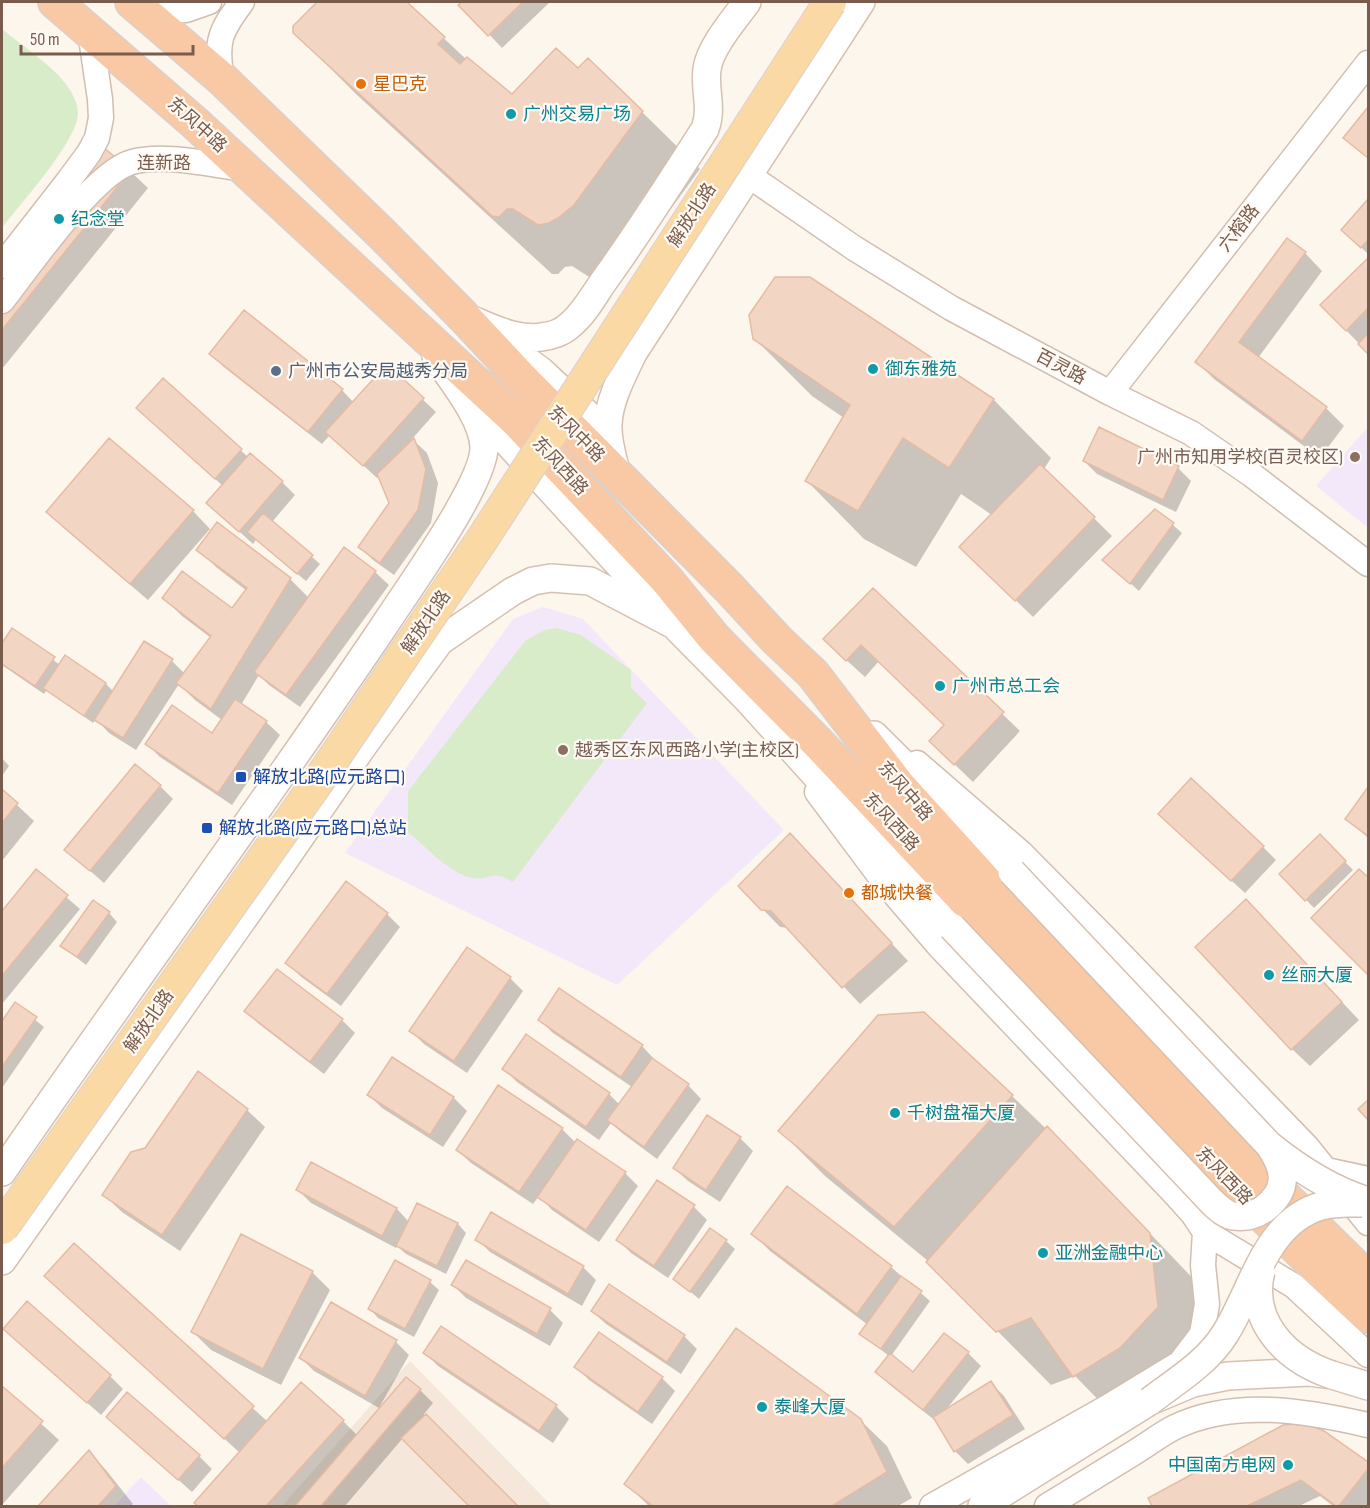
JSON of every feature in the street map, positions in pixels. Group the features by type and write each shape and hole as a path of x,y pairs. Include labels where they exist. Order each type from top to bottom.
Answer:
{"highway":[{"name":"东风中路","path":"55,2 245,169 415,327"},
{"name":"东风中路","path":"132,2 222,78 273,126 464,316 519,376 813,674 898,785 1003,882"},
{"name":"东风西路","path":"415,327 518,422 667,580 715,639 821,746 1237,1191 1368,1316"},
{"name":"东风西路","path":"1003,882 1257,1170 1368,1279"}],"main road":[{"path":"464,316 508,335 541,338 570,326 581,314 705,129 710,111 706,81 711,55 747,2"},
{"name":"解放北路","path":"2,1204 287,801 437,582 813,2"},
{"name":"解放北路","path":"2,1228 321,777 483,538 830,2"},
{"path":"617,476 608,423 614,398 626,369 647,329 861,2"},
{"path":"705,129 731,146 746,149 758,148 770,142"},
{"path":"415,327 506,441 674,625 747,699 952,927 1195,1184 1217,1206 1231,1216 1244,1217 1257,1214 1279,1195 1283,1180 1282,1169 1278,1157 1269,1145"},
{"name":"解放北路","path":"2,1172 86,1049 322,717 406,593 456,514 476,476 484,448 481,433 471,410 415,327"},
{"name":"解放北路","path":"2,1261 363,746 440,641 513,591 534,581 551,578 590,581 674,625 715,639"},
{"path":"1003,882 1269,1145 1318,1179 1344,1193 1368,1202"},
{"path":"982,1506 1150,1401 1212,1352 1224,1335 1277,1235 1300,1215 1323,1205 1368,1202"},
{"path":"1263,1261 1259,1286 1263,1313 1270,1329 1288,1353 1313,1369 1368,1386"},
{"path":"1150,1401 1193,1383 1227,1376 1283,1372 1332,1375 1368,1369"}],"street":[{"path":"137,2 156,10 186,10 209,2"},
{"path":"222,78 218,58 219,40 225,24 242,2"},
{"path":"2,266 69,180 98,138 101,118 100,99 90,31"},
{"name":"六榕路","path":"1110,393 1368,63"},
{"name":"连新路","path":"2,301 95,185 118,168 131,162 168,159 245,169"},
{"name":"百灵路","path":"748,174 854,248 951,308 1110,393 1191,433 1289,502 1368,564"},
{"path":"406,593 417,587 429,586 437,589 447,599 450,605 440,641"},
{"path":"813,674 968,805 1021,853 1307,1147 1368,1223"},
{"path":"747,699 879,874 939,946 1175,1194 1205,1232 1294,1286 1368,1355"},
{"path":"1326,1170 1368,1179"},
{"path":"932,1506 1180,1363 1202,1334 1207,1304 1203,1265 1205,1232"},
{"path":"1047,1506 1176,1427 1216,1414 1261,1410 1323,1415 1368,1425"}],"shaded area":[{"name":"广州市知用学校(百灵校区)","path":"1368,427 1368,526 1367,527 1316,486"},
{"name":"越秀区东风西路小学(主校区)","path":"543,607 583,619 784,830 617,985 345,853 513,619"},
{"path":"410,1361 552,1506 282,1506"},
{"path":"141,1477 171,1506 114,1506"}],"green space":[{"path":"2,29 62,79 73,96 78,113 69,139 59,155 2,228"},
{"path":"557,628 581,635 631,670 631,688 647,703 513,882 500,876 479,879 465,876 447,866 408,832 408,791 526,640 545,630"}],"building":[{"name":"广州交易广场","path":"317,2 407,2 445,37 438,44 460,64 467,57 512,94 556,48 578,68 588,58 643,111 574,205 558,218 538,225 513,209 507,209 499,217 492,216 293,33 293,26"},
{"path":"462,2 523,2 488,36 458,5"},
{"path":"1368,107 1368,158 1343,138"},
{"name":"纪念堂","path":"92,138 131,170 2,330 2,249"},
{"path":"1368,199 1368,240 1361,248 1341,230"},
{"path":"1287,238 1306,252 1239,342 1327,407 1302,441 1195,362"},
{"path":"1368,258 1368,308 1346,331 1320,305"},
{"name":"御东雅苑","path":"775,277 810,277 994,399 949,468 903,438 858,511 805,481 850,405 753,339 749,315"},
{"name":"广州市公安局越秀分局","path":"244,310 343,389 308,432 209,354"},
{"path":"1368,333 1368,354 1358,344"},
{"path":"387,364 424,398 363,466 325,432"},
{"path":"163,378 242,449 215,479 136,408"},
{"path":"1099,427 1179,466 1163,500 1083,461"},
{"path":"109,438 194,510 130,584 46,512"},
{"path":"414,438 426,469 418,510 380,563 358,547 389,503 377,474"},
{"path":"250,453 283,481 239,532 206,503"},
{"path":"1040,464 1095,517 1015,601 959,547"},
{"path":"1155,509 1174,523 1130,584 1102,560"},
{"path":"263,513 313,555 297,574 247,532"},
{"path":"217,522 291,578 211,709 176,683 211,636 162,598 182,571 232,608 247,588 196,550"},
{"path":"344,547 376,571 286,695 254,672"},
{"name":"广州市总工会","path":"873,588 1004,712 954,765 929,741 944,725 861,645 846,661 823,639"},
{"path":"12,628 55,657 35,686 2,664 2,643"},
{"path":"144,641 173,659 123,738 94,720"},
{"path":"65,655 106,683 84,716 43,688"},
{"path":"235,699 267,721 218,793 145,744 172,705 212,733"},
{"path":"135,764 161,785 90,871 64,850"},
{"path":"1191,778 1264,846 1231,881 1158,814"},
{"path":"1368,787 1368,836 1345,819"},
{"path":"2,789 18,803 2,823"},
{"path":"790,833 892,943 842,988 771,911 761,910 738,886"},
{"path":"1320,834 1346,861 1305,901 1279,874"},
{"path":"36,869 68,895 2,976 2,911"},
{"path":"1359,869 1368,877 1368,975 1311,918"},
{"path":"346,881 388,913 327,994 285,963"},
{"name":"丝丽大厦","path":"1246,899 1342,1002 1291,1050 1195,947"},
{"path":"93,900 110,912 77,957 60,946"},
{"path":"467,947 511,977 454,1061 409,1031"},
{"path":"277,969 343,1019 310,1062 244,1011"},
{"path":"559,988 643,1045 621,1077 538,1020"},
{"path":"15,1002 37,1017 2,1067 2,1021"},
{"name":"千树盘福大厦","path":"924,1012 1013,1095 894,1227 778,1131 878,1015"},
{"path":"526,1034 610,1093 586,1127 502,1069"},
{"path":"392,1057 454,1097 430,1135 367,1095"},
{"path":"652,1058 689,1084 644,1147 607,1120"},
{"path":"198,1071 248,1109 162,1235 102,1195 131,1152 145,1148"},
{"path":"498,1085 563,1128 519,1192 456,1150"},
{"path":"1368,1100 1368,1120 1358,1109"},
{"path":"707,1115 741,1137 706,1190 673,1168"},
{"name":"亚洲金融中心","path":"1047,1126 1150,1233 1158,1307 1120,1348 1073,1377 1031,1318 996,1332 926,1262"},
{"path":"577,1139 626,1172 586,1230 537,1197"},
{"path":"311,1162 397,1208 382,1236 296,1190"},
{"path":"657,1180 695,1205 654,1266 616,1240"},
{"path":"787,1186 892,1266 857,1314 751,1234"},
{"path":"417,1203 458,1223 437,1266 396,1246"},
{"path":"491,1212 584,1266 568,1294 475,1240"},
{"path":"710,1228 727,1240 690,1292 673,1279"},
{"path":"241,1234 313,1271 263,1369 191,1332"},
{"path":"74,1243 254,1406 224,1439 44,1276"},
{"path":"395,1260 431,1280 405,1329 368,1309"},
{"path":"466,1260 551,1308 537,1334 451,1285"},
{"path":"901,1276 922,1291 881,1349 859,1334"},
{"path":"609,1284 685,1335 667,1362 591,1311"},
{"path":"27,1301 111,1375 87,1403 3,1329"},
{"path":"331,1302 397,1340 365,1396 299,1358"},
{"path":"441,1326 557,1405 539,1431 423,1353"},
{"name":"泰峰大厦","path":"736,1328 861,1419 887,1472 832,1506 653,1506 624,1484"},
{"path":"599,1332 663,1377 638,1412 574,1367"},
{"path":"944,1333 969,1352 923,1410 875,1372 890,1353 913,1372"},
{"path":"406,1377 421,1389 321,1506 296,1505"},
{"path":"991,1381 1013,1415 954,1452 933,1417"},
{"path":"301,1382 344,1420 266,1506 198,1506 194,1503"},
{"path":"2,1386 43,1421 2,1468"},
{"path":"127,1392 200,1455 178,1480 106,1417"},
{"path":"426,1414 518,1506 469,1506 401,1438"},
{"name":"中国南方电网","path":"1306,1423 1324,1431 1368,1462 1368,1469 1339,1506 1301,1480 1247,1506 1152,1506 1148,1498 1283,1425"},
{"path":"89,1450 116,1486 98,1506 38,1506"}],"place":[{"name":"星巴克","path":"361,84"},
{"name":"广州交易广场","path":"511,114"},
{"name":"纪念堂","path":"59,219"},
{"name":"御东雅苑","path":"873,369"},
{"name":"广州市公安局越秀分局","path":"276,371"},
{"name":"广州市知用学校(百灵校区)","path":"1355,457"},
{"name":"广州市总工会","path":"940,686"},
{"name":"越秀区东风西路小学(主校区)","path":"563,750"},
{"name":"解放北路(应元路口)","path":"241,777"},
{"name":"解放北路(应元路口)总站","path":"207,828"},
{"name":"都城快餐","path":"849,893"},
{"name":"丝丽大厦","path":"1269,975"},
{"name":"千树盘福大厦","path":"895,1113"},
{"name":"亚洲金融中心","path":"1043,1253"},
{"name":"泰峰大厦","path":"762,1407"},
{"name":"中国南方电网","path":"1288,1465"}]}
